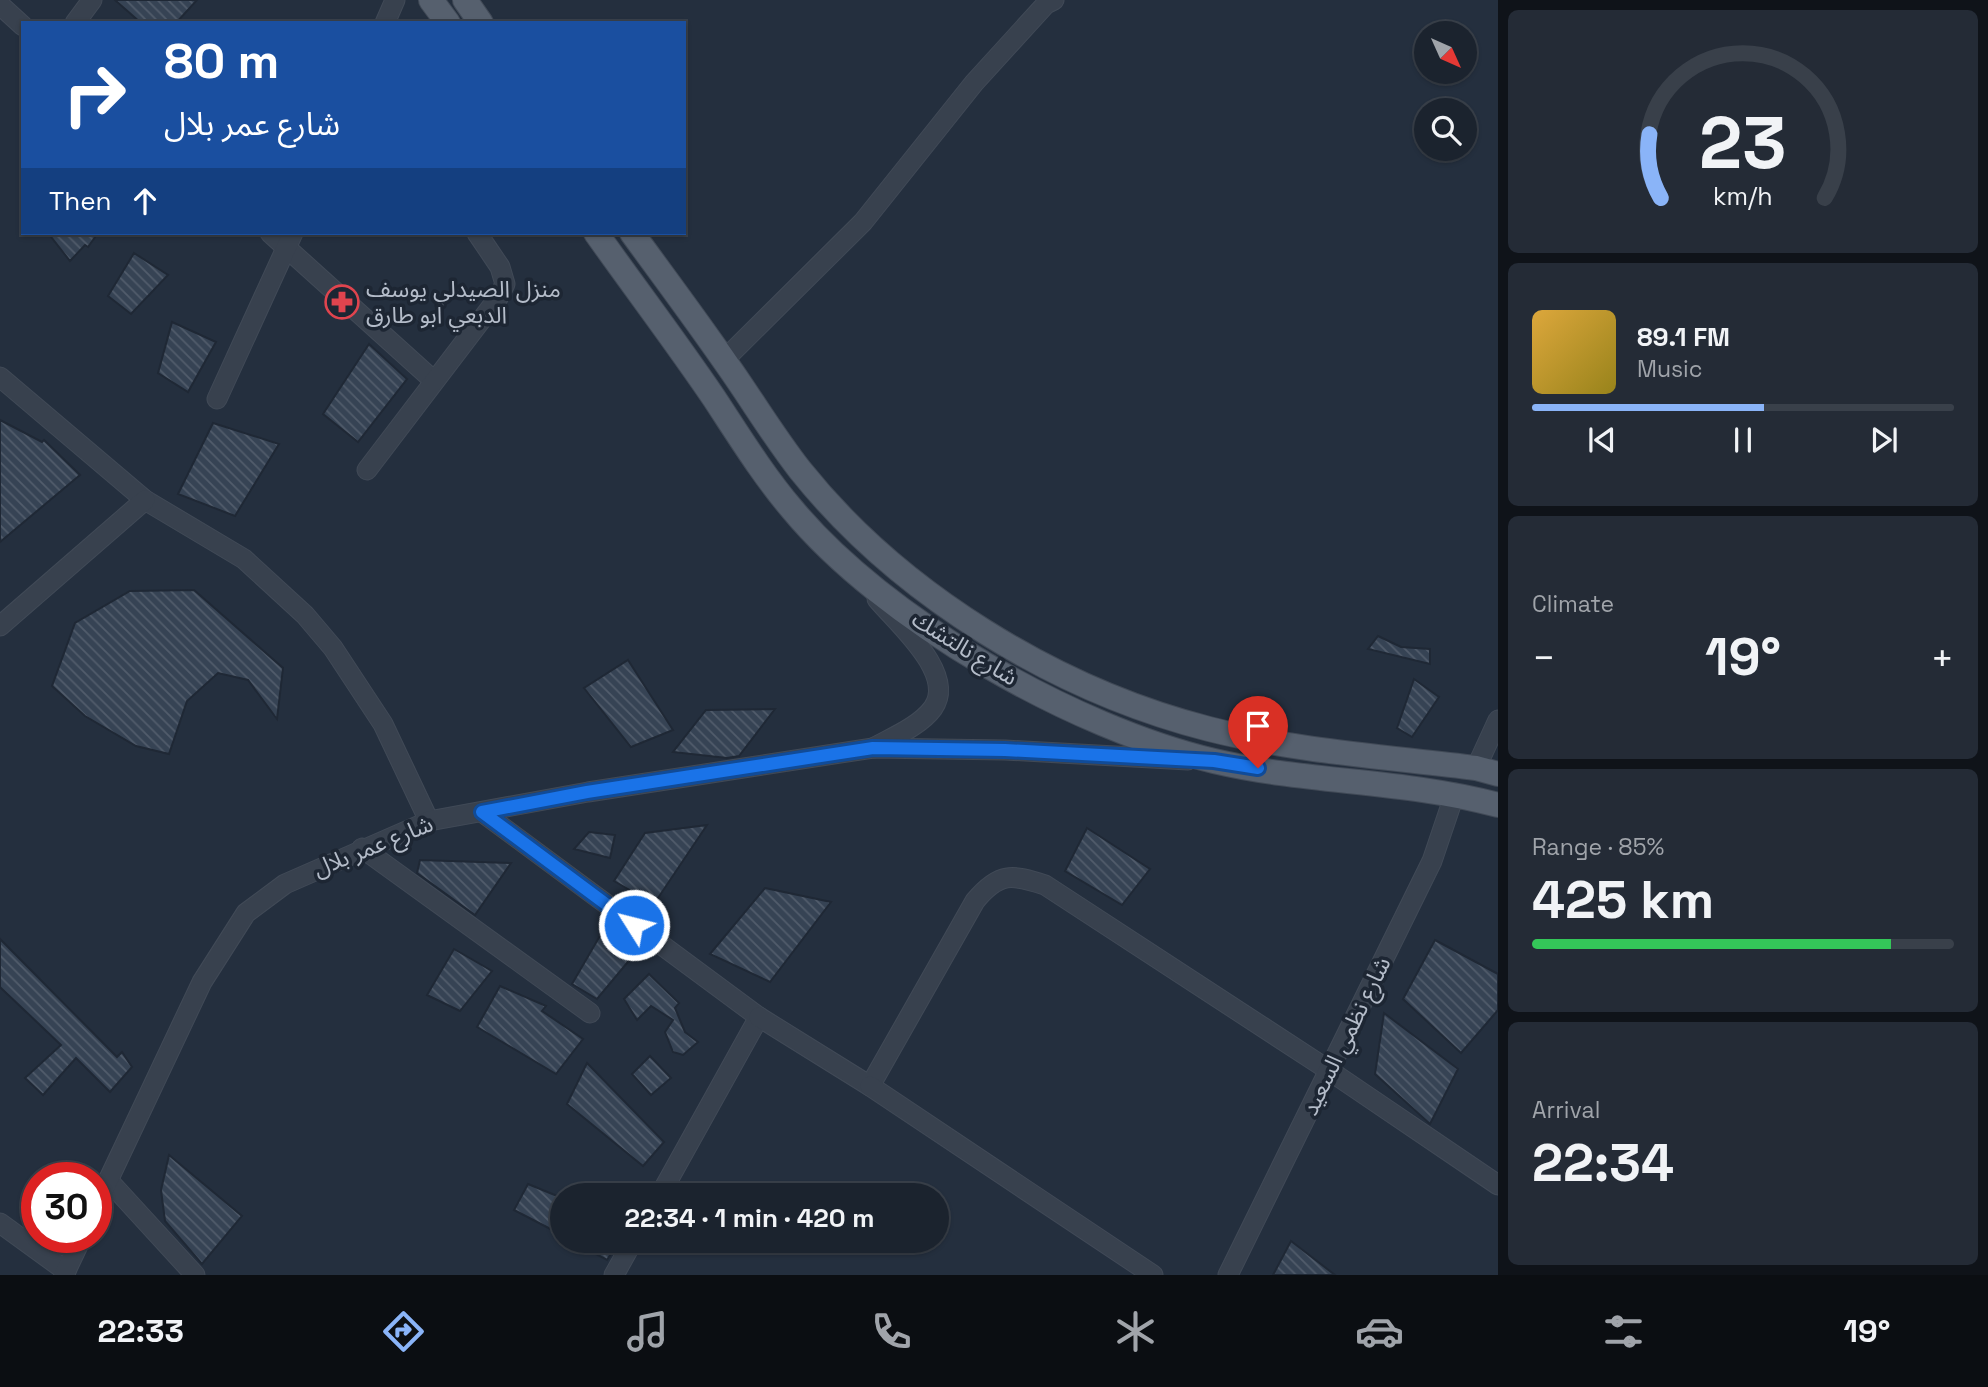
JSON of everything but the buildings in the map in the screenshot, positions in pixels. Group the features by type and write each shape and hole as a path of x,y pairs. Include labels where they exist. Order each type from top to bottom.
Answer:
{"main road":[{"path":"431,0 447,21"},
{"path":"465,0 480,21"},
{"name":"شارع نالتشك","path":"597,235 792,509 850,568 928,627 1038,693 1085,716 1214,761 1455,793 1498,805"},
{"name":"شارع نالتشك","path":"633,235 800,470 856,532 923,589 1017,652 1100,692 1210,730 1309,747 1487,771"}],"street":[{"path":"76,21 92,0"},
{"path":"386,21 395,0"},
{"path":"724,360 863,222 974,83 1046,5 1054,0"},
{"path":"0,5 21,24"},
{"path":"367,470 498,298 505,284 500,267 478,235"},
{"path":"217,399 290,239 433,380"},
{"path":"0,376 145,500 244,559 305,615 333,648 383,724 429,821"},
{"path":"0,626 145,500"},
{"path":"850,568 922,650 938,675 940,691 933,708 913,725 873,748"},
{"path":"1487,771 1498,720"},
{"name":"شارع عمر بلال","path":"112,1172 202,982 246,913 285,884 362,848 429,821 587,792 873,748 1005,750 1214,761"},
{"name":"شارع نظمي السعيد","path":"1228,1275 1432,861 1455,793"},
{"path":"482,812 759,1017 870,1086 1153,1275"},
{"path":"362,848 590,1013"},
{"path":"870,1086 975,901 998,879 1012,876 1045,885 1330,1071 1498,1185"},
{"path":"667,1183 759,1017"},
{"path":"112,1184 195,1275"},
{"path":"0,1223 65,1273 74,1253"},
{"path":"614,1275 626,1253"}],"place":[{"name":"منزل الصيدلي يوسف الدبعي ابو طارق","path":"342,302"}],"route":[{"path":"634,925 482,812 587,792 873,748 1005,750 1214,761 1258,768"}]}
